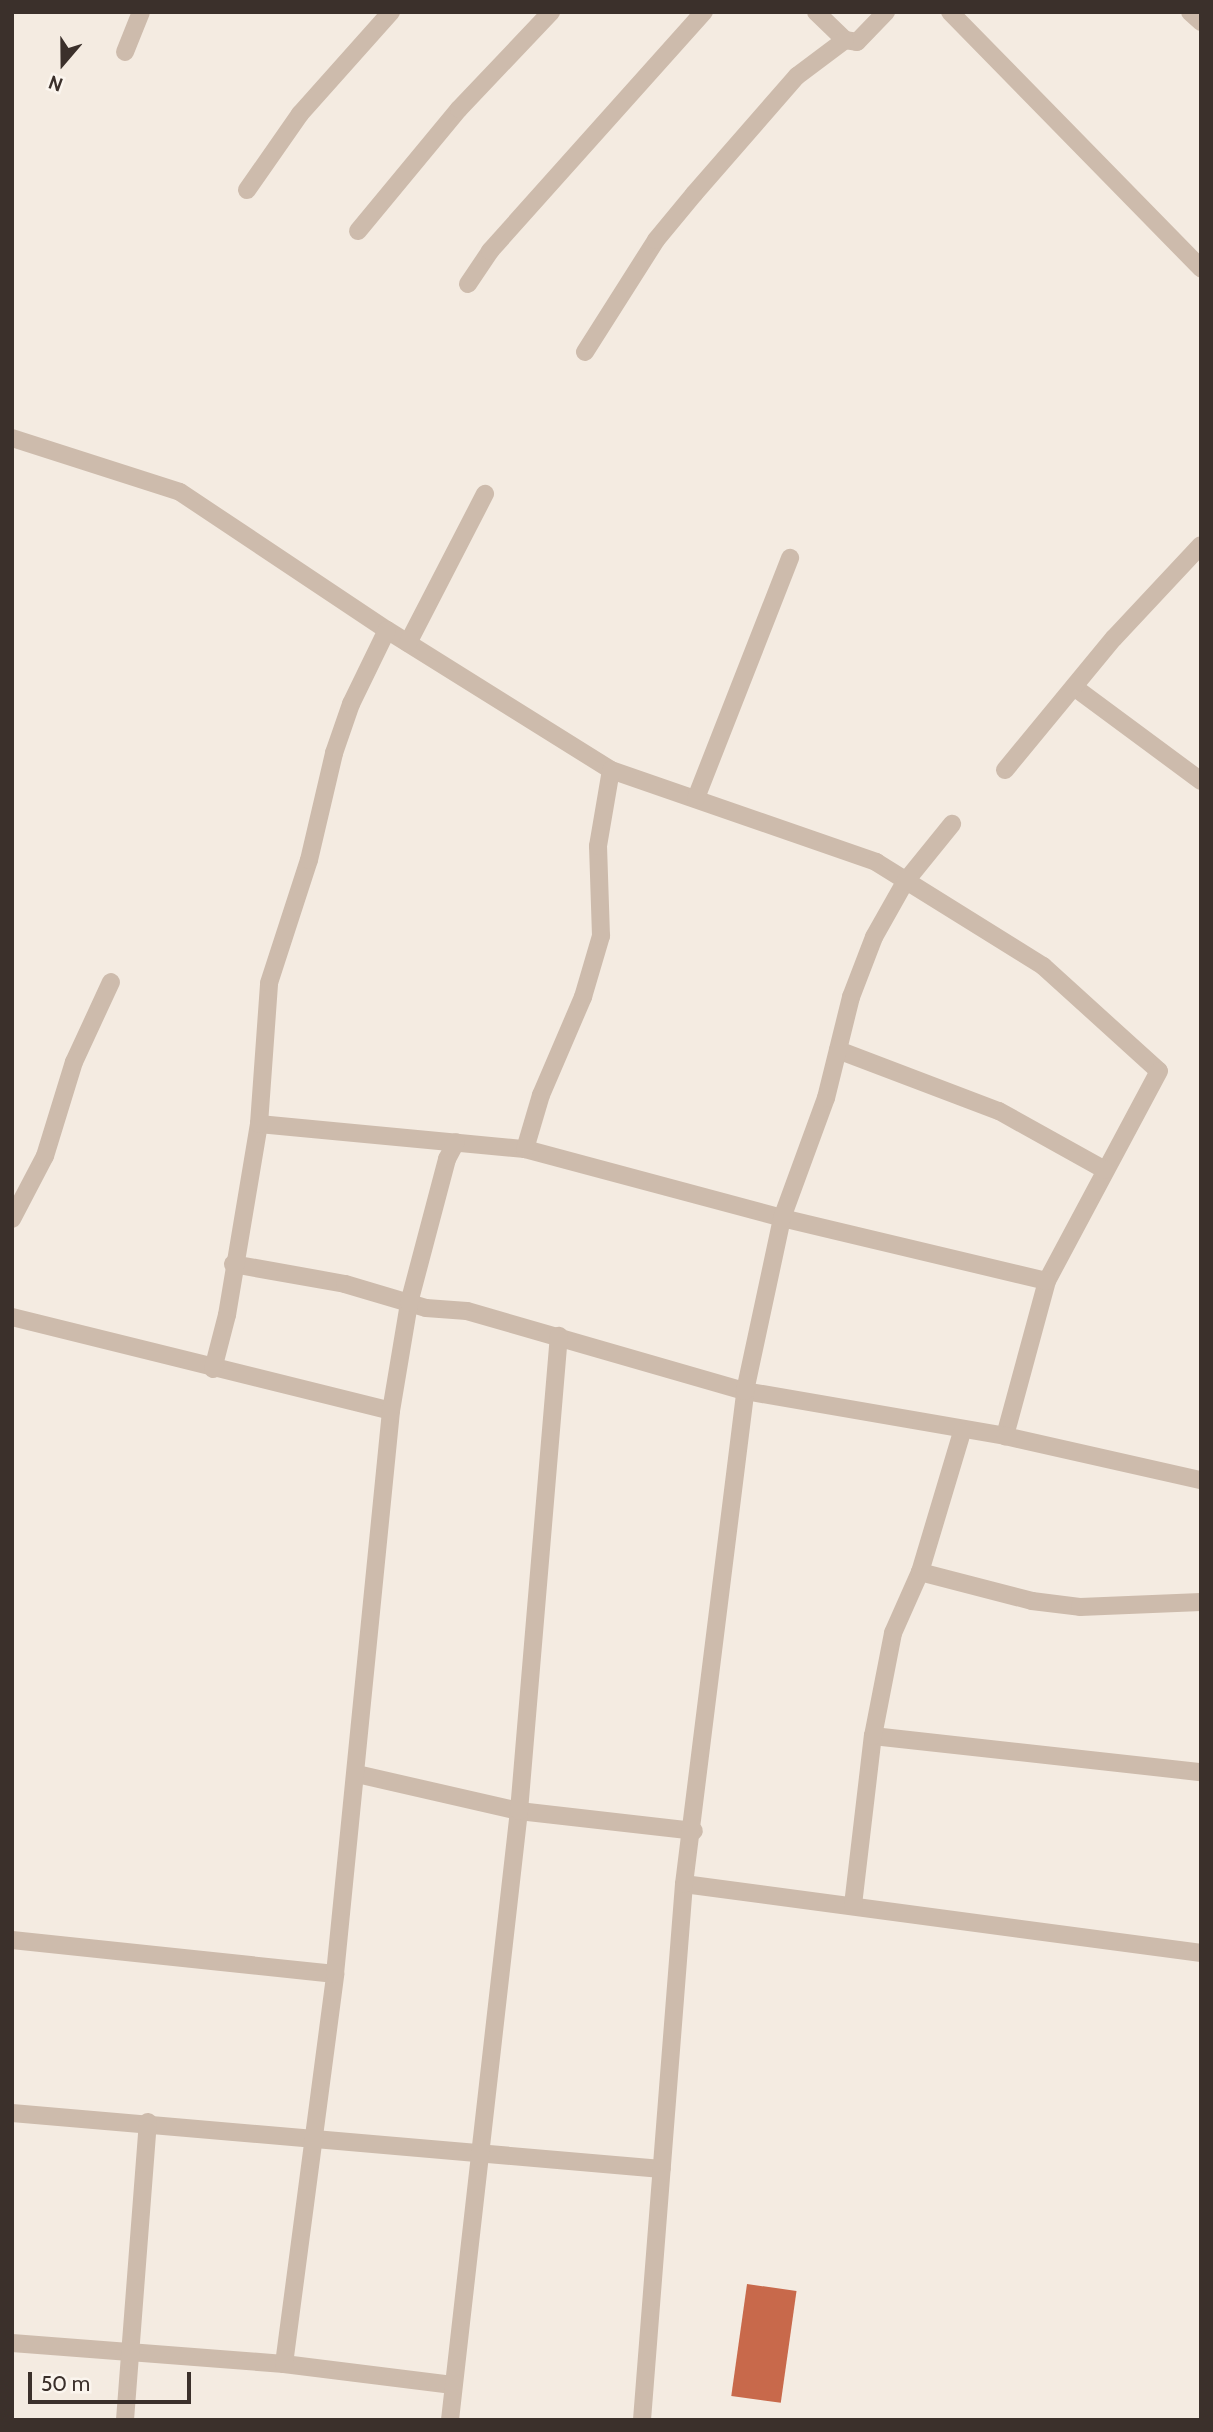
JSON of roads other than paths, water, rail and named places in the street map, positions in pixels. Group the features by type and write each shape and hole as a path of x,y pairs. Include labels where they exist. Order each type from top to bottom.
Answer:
{"street":[{"path":"125,52 141,12"},
{"path":"247,190 300,114 391,12"},
{"path":"358,231 459,109 551,12"},
{"path":"468,284 499,241 704,12"},
{"path":"816,12 845,40 857,42 868,35 886,12"},
{"path":"950,12 1201,268"},
{"path":"1190,12 1201,22"},
{"path":"584,352 656,240 694,194 797,76 845,40"},
{"path":"12,439 180,492 387,630 611,770 876,862 1043,966 1159,1071 1047,1281 1005,1436"},
{"path":"408,643 485,494"},
{"path":"1004,769 1073,687 1201,545"},
{"path":"696,798 790,558"},
{"path":"213,1369 227,1315 233,1264 259,1124 269,983 309,860 334,753 351,704 387,630"},
{"path":"1073,687 1201,781"},
{"path":"525,1149 557,1053 583,997 601,936 598,846 611,770"},
{"path":"642,2420 684,1884 694,1831 745,1391 782,1218 826,1098 838,1050 874,937 905,882 953,824"},
{"path":"12,1219 45,1156 74,1062 111,982"},
{"path":"838,1050 999,1111 1105,1170"},
{"path":"259,1124 525,1149 782,1218 1047,1281"},
{"path":"284,2364 316,2142 358,1774 391,1411 409,1303 447,1159 456,1142"},
{"path":"233,1264 345,1284 409,1303 467,1311 745,1391 962,1432 1005,1436 1201,1480"},
{"path":"12,1317 391,1411"},
{"path":"450,2420 519,1811 559,1336"},
{"path":"853,1905 873,1736 893,1633 920,1572 962,1432"},
{"path":"920,1572 1032,1601 1080,1607 1201,1602"},
{"path":"873,1736 1201,1772"},
{"path":"358,1774 519,1811 694,1831"},
{"path":"684,1884 1201,1953"},
{"path":"12,1940 335,1973"},
{"path":"12,2113 148,2122 316,2142 478,2156 662,2169"},
{"path":"125,2420 148,2122"},
{"path":"12,2343 129,2355 284,2364 453,2385"}]}
